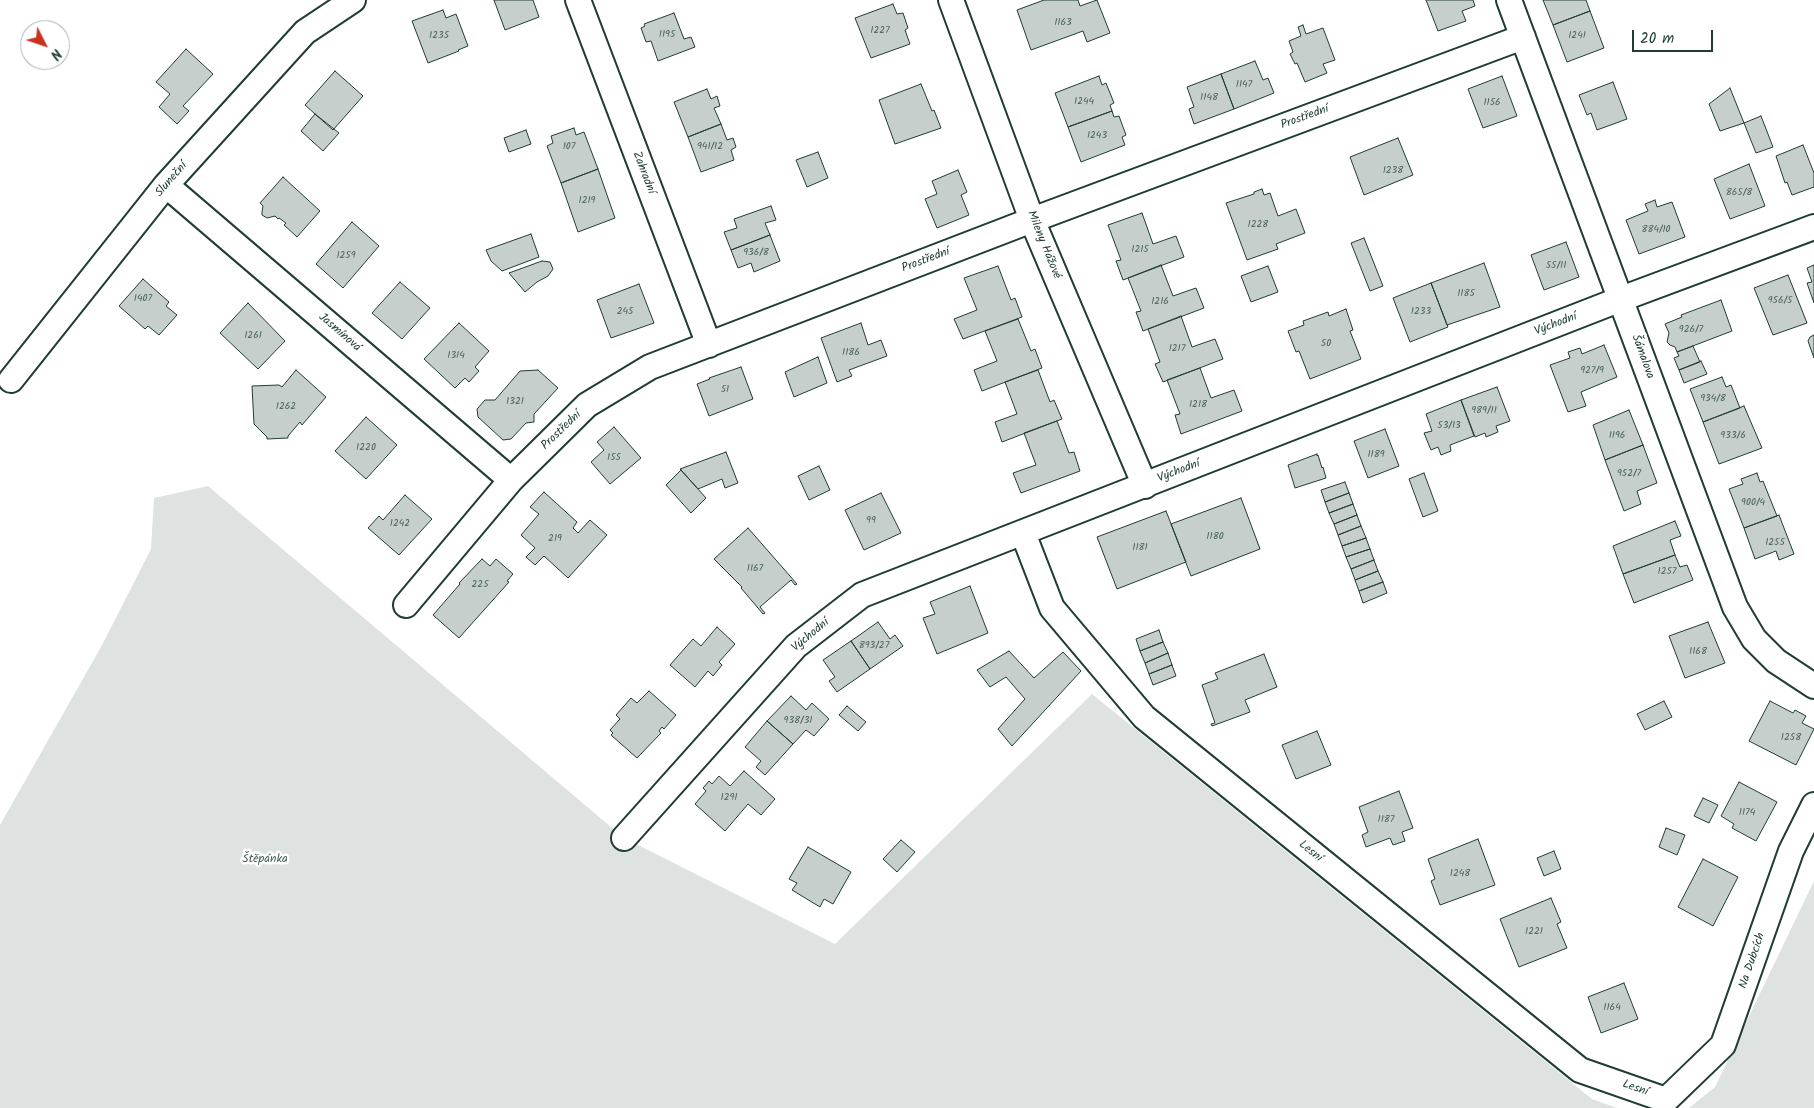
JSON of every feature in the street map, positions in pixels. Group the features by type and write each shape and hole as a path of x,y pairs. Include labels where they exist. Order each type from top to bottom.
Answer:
{"street":[{"name":"Sluneční","path":"11,380 166,185 305,32 353,0"},
{"name":"Zahradní","path":"578,0 709,345"},
{"name":"Mileny Hážové","path":"951,0 1032,220 1145,486"},
{"name":"Šámalova","path":"1509,0 1735,607 1754,639 1776,661 1814,686"},
{"name":"Prostřední","path":"406,605 511,480 587,406 650,367 1032,220 1523,37"},
{"name":"Jasmínová","path":"166,185 511,480"},
{"name":"Východní","path":"624,838 796,646 862,595 1621,299 1814,227"},
{"name":"Lesní","path":"1023,533 1052,608 1144,717 1580,1070 1666,1100"},
{"name":"Na Dubcích","path":"1666,1100 1723,1045 1791,851 1814,805"}],"green space":[{"name":"Štěpánka","path":"208,486 624,838 835,944 1092,694 1592,1099 1617,1108 0,1108 0,825 101,647 151,549 154,498"},
{"path":"1814,881 1814,1108 1689,1108 1715,1087"}],"building":[{"path":"494,0 533,0 539,17 505,30"},
{"path":"1044,0 1078,0 1080,6 1097,0 1110,33 1087,42 1083,31 1031,50 1017,10"},
{"path":"1426,0 1473,0 1475,6 1462,11 1466,21 1438,31"},
{"path":"1543,0 1586,0 1590,11 1553,25"},
{"path":"893,4 897,14 903,13 908,28 905,30 910,44 871,58 855,18"},
{"path":"443,10 446,18 456,14 468,46 428,63 412,21"},
{"path":"1590,11 1604,48 1567,62 1553,25"},
{"path":"674,13 684,39 691,37 695,47 658,61 651,41 646,42 641,28 645,26 644,24"},
{"path":"1303,25 1306,34 1323,28 1335,60 1323,64 1327,73 1305,82 1297,63 1295,64 1290,54 1293,52 1289,41 1301,36 1298,27"},
{"path":"186,49 213,74 183,106 189,111 177,124 159,107 170,94 156,82"},
{"path":"1255,61 1263,80 1268,78 1274,93 1234,109 1221,74"},
{"path":"335,71 363,96 333,130 305,105"},
{"path":"1221,74 1234,109 1194,124 1189,109 1194,107 1187,87"},
{"path":"1099,76 1102,85 1106,83 1114,103 1110,105 1112,111 1068,127 1055,93"},
{"path":"1502,76 1517,116 1483,128 1468,89"},
{"path":"1613,82 1627,119 1597,130 1591,113 1587,115 1579,95"},
{"path":"921,84 941,128 895,144 879,100"},
{"path":"1730,88 1744,123 1720,131 1709,104"},
{"path":"707,89 711,99 717,96 720,106 714,108 721,124 688,137 674,102"},
{"path":"1112,111 1114,117 1119,116 1126,135 1122,137 1125,145 1081,162 1068,127"},
{"path":"315,114 339,133 323,151 301,131"},
{"path":"1761,116 1773,147 1756,153 1744,123"},
{"path":"721,124 727,140 733,138 736,147 731,150 734,160 701,172 688,137"},
{"path":"574,128 576,135 584,132 598,169 561,183 547,146 553,143 551,136"},
{"path":"526,130 531,144 509,152 504,138"},
{"path":"1398,138 1413,175 1364,195 1350,157"},
{"path":"1803,145 1814,173 1814,187 1792,195 1787,182 1785,183 1776,156"},
{"path":"818,152 828,178 807,187 796,160"},
{"path":"1749,164 1765,206 1730,219 1714,179"},
{"path":"598,169 615,218 578,232 561,183"},
{"path":"958,170 967,192 961,195 969,215 937,228 925,199 937,194 932,181"},
{"path":"283,177 320,211 297,237 284,225 286,223 279,218 275,216 267,218 262,215 263,206 260,203"},
{"path":"1262,189 1264,195 1270,193 1278,216 1296,209 1305,233 1276,244 1278,249 1247,260 1226,203 1254,194 1254,192"},
{"path":"1655,200 1657,207 1672,202 1685,237 1639,254 1626,220 1648,211 1645,204"},
{"path":"771,206 776,220 765,223 770,235 731,250 724,232 737,228 734,219"},
{"path":"1142,213 1153,244 1176,236 1184,257 1123,280 1116,261 1121,260 1108,225"},
{"path":"352,222 379,246 343,288 316,264"},
{"path":"531,234 539,257 502,271 491,261 486,250"},
{"path":"770,235 780,261 754,272 751,263 738,268 731,250"},
{"path":"1364,238 1383,286 1370,291 1351,243"},
{"path":"1566,242 1579,277 1544,290 1531,255"},
{"path":"542,261 550,262 553,269 548,276 525,292 509,273"},
{"path":"1484,263 1500,307 1447,325 1431,283"},
{"path":"1161,265 1173,296 1196,288 1204,308 1143,331 1136,312 1141,311 1128,278"},
{"path":"1814,265 1814,303 1807,283 1812,282 1807,268"},
{"path":"998,266 1011,300 1015,298 1022,317 963,339 954,319 977,310 964,278"},
{"path":"1268,266 1278,292 1251,302 1241,276"},
{"path":"1788,275 1807,323 1773,335 1754,288"},
{"path":"143,279 169,302 166,306 177,315 159,335 148,326 145,329 119,306"},
{"path":"400,282 430,308 402,339 372,313"},
{"path":"1431,283 1448,327 1410,342 1393,298"},
{"path":"639,284 654,323 611,338 597,300"},
{"path":"1721,300 1732,331 1677,352 1675,347 1667,342 1669,333 1665,324 1682,317 1681,315"},
{"path":"248,303 285,341 258,369 220,333"},
{"path":"1346,309 1353,330 1350,331 1361,359 1310,379 1299,351 1296,352 1288,331 1304,325 1303,321 1328,312 1329,316"},
{"path":"1181,316 1192,347 1215,339 1223,359 1163,382 1155,364 1160,362 1148,329"},
{"path":"1018,319 1031,351 1035,349 1042,368 982,391 974,370 997,361 985,331"},
{"path":"459,323 489,351 475,367 479,371 469,382 465,378 455,388 424,359"},
{"path":"861,323 868,345 881,340 887,356 849,370 852,376 837,382 821,338"},
{"path":"1814,335 1814,358 1808,341"},
{"path":"1604,345 1617,377 1581,392 1586,406 1568,412 1550,365 1570,358 1568,352 1580,348 1582,354"},
{"path":"1693,346 1700,362 1679,370 1674,358 1679,356 1677,352"},
{"path":"818,357 827,383 794,397 785,372"},
{"path":"1701,361 1707,374 1684,383 1679,370"},
{"path":"741,367 753,399 709,416 697,384"},
{"path":"1200,368 1211,398 1234,390 1242,411 1181,434 1175,415 1180,414 1167,380"},
{"path":"296,370 326,397 302,425 300,422 288,438 267,439 254,424 252,386 279,385 282,387"},
{"path":"538,370 558,388 534,414 534,422 526,423 511,439 503,440 478,417 477,409 485,400 495,400 520,371"},
{"path":"1038,370 1050,402 1054,400 1062,419 1002,442 995,422 1017,414 1005,382"},
{"path":"1722,377 1726,387 1731,385 1740,408 1703,422 1690,389"},
{"path":"1497,387 1510,421 1496,426 1498,432 1486,437 1485,433 1475,437 1461,400"},
{"path":"1461,400 1474,436 1450,445 1451,451 1441,455 1438,447 1431,450 1424,433 1432,431 1426,414"},
{"path":"1744,406 1762,448 1719,464 1703,422"},
{"path":"1629,410 1643,445 1605,460 1593,425"},
{"path":"366,417 397,445 366,479 335,451"},
{"path":"1057,421 1069,453 1074,452 1080,471 1021,493 1013,473 1036,465 1024,433"},
{"path":"614,427 641,458 610,484 591,462 604,450 597,442"},
{"path":"1385,429 1399,466 1368,478 1354,441"},
{"path":"1643,445 1657,483 1637,491 1641,504 1624,511 1605,460"},
{"path":"726,452 738,483 725,488 722,479 698,489 680,469"},
{"path":"1317,454 1326,478 1295,488 1288,465"},
{"path":"819,466 830,490 809,500 798,476"},
{"path":"681,470 706,498 691,513 666,485"},
{"path":"1424,473 1438,511 1423,517 1409,479"},
{"path":"1757,473 1760,482 1763,481 1777,516 1744,528 1729,489 1743,484 1741,479"},
{"path":"1345,482 1349,493 1325,502 1321,490"},
{"path":"544,492 577,522 573,528 578,533 590,520 607,535 568,578 544,556 535,565 526,557 535,548 521,535 539,514 530,507"},
{"path":"881,493 901,533 864,550 845,510"},
{"path":"1349,493 1353,504 1329,513 1325,502"},
{"path":"405,495 432,519 399,555 368,528 379,516 383,520"},
{"path":"1241,498 1260,549 1191,576 1171,524"},
{"path":"1353,504 1357,515 1334,524 1329,513"},
{"path":"1166,511 1186,562 1117,589 1097,537"},
{"path":"1357,515 1361,526 1338,535 1334,524"},
{"path":"1779,515 1794,554 1779,560 1776,551 1755,559 1744,528"},
{"path":"1675,521 1681,536 1670,540 1675,555 1623,574 1613,546"},
{"path":"1361,526 1366,538 1342,546 1338,535"},
{"path":"748,528 797,584 795,585 791,580 760,607 765,613 763,614 742,587 714,559"},
{"path":"1366,538 1370,549 1346,557 1342,546"},
{"path":"1370,549 1374,560 1351,569 1346,557"},
{"path":"1675,555 1680,567 1687,565 1693,580 1634,603 1623,574"},
{"path":"482,559 490,566 496,559 513,574 507,581 509,582 459,638 433,615 459,583"},
{"path":"1374,560 1378,571 1355,580 1351,569"},
{"path":"1378,571 1383,582 1359,591 1355,580"},
{"path":"1383,582 1387,593 1363,603 1359,591"},
{"path":"970,586 988,633 937,654 923,618 935,614 930,602"},
{"path":"878,622 890,639 895,635 903,646 870,669 851,641"},
{"path":"1708,622 1725,663 1685,678 1669,636"},
{"path":"717,627 735,644 719,662 722,665 713,676 708,671 695,687 670,665 693,639 701,646"},
{"path":"1159,630 1163,642 1140,651 1136,639"},
{"path":"851,641 870,669 837,692 829,681 835,677 823,660"},
{"path":"1163,642 1168,653 1145,663 1140,651"},
{"path":"1009,651 1034,678 1063,652 1081,671 1012,746 998,729 1025,699 1006,677 990,687 977,670"},
{"path":"1168,653 1172,665 1149,674 1145,663"},
{"path":"1264,654 1277,687 1245,700 1250,712 1212,726 1211,724 1215,723 1202,685 1218,679 1215,673"},
{"path":"1172,665 1176,676 1153,685 1149,674"},
{"path":"649,691 676,715 664,729 662,727 659,731 661,733 637,758 611,735 613,733 610,730 620,719 616,715 631,698 637,703"},
{"path":"791,696 806,710 812,703 829,719 814,736 806,730 793,744 767,721"},
{"path":"1664,701 1672,717 1645,730 1637,714"},
{"path":"1770,701 1793,713 1795,710 1806,716 1802,723 1814,729 1796,765 1749,741"},
{"path":"847,706 866,722 858,731 839,715"},
{"path":"767,721 793,744 765,775 756,767 761,761 745,747"},
{"path":"1317,731 1331,765 1296,779 1282,745"},
{"path":"744,771 775,799 761,815 748,804 725,831 695,804 706,791 703,788 709,781 712,784 719,776 730,786"},
{"path":"1739,782 1777,802 1756,841 1732,828 1734,824 1721,816"},
{"path":"1399,791 1413,828 1402,832 1405,841 1393,845 1390,838 1366,847 1362,835 1368,832 1359,807"},
{"path":"1703,798 1718,805 1709,823 1694,816"},
{"path":"1666,828 1685,835 1677,855 1659,847"},
{"path":"1478,839 1495,885 1440,905 1431,881 1435,879 1428,859"},
{"path":"901,840 915,852 897,872 883,859"},
{"path":"808,847 851,872 833,904 824,899 820,907 792,890 797,883 789,879"},
{"path":"1554,851 1561,869 1544,876 1537,858"},
{"path":"1703,859 1738,877 1713,926 1678,907"},
{"path":"1551,898 1561,922 1557,924 1567,948 1519,967 1500,919"},
{"path":"1624,983 1638,1019 1601,1033 1588,997"}]}
